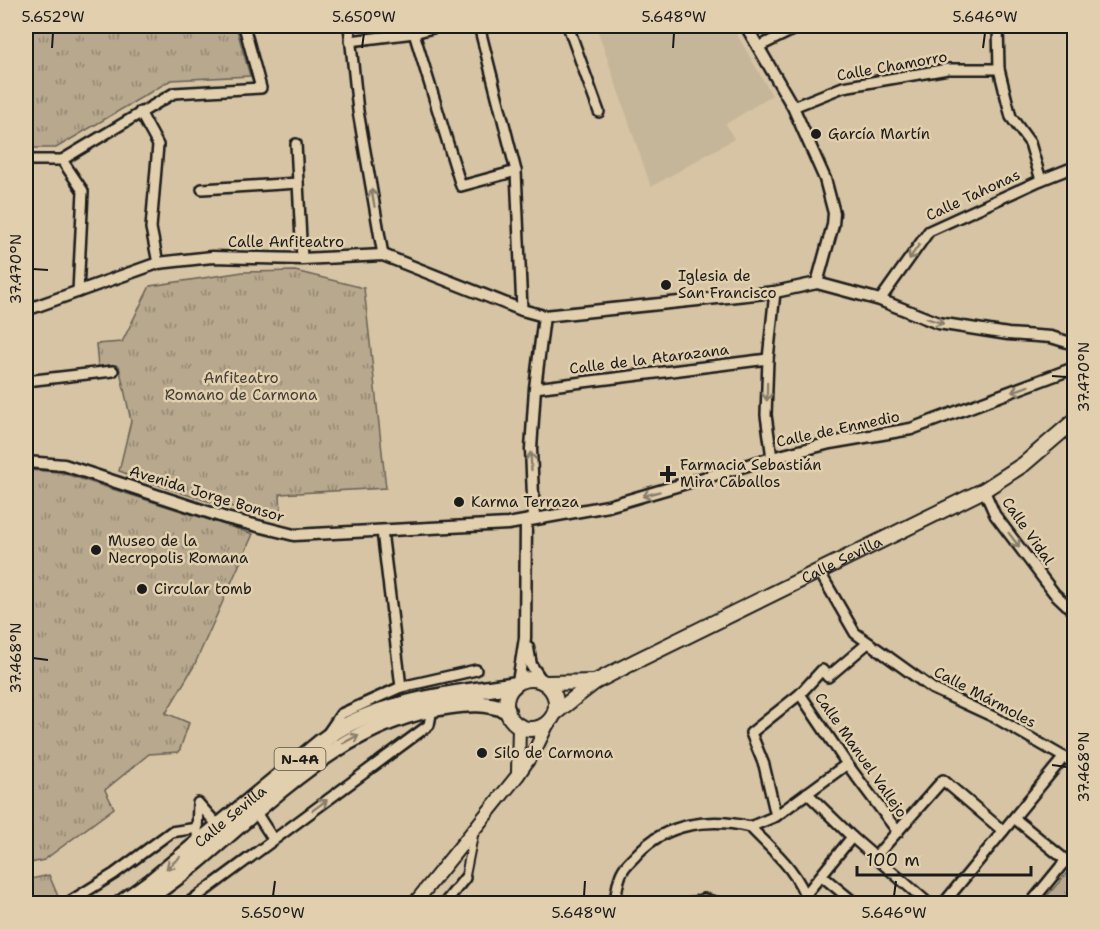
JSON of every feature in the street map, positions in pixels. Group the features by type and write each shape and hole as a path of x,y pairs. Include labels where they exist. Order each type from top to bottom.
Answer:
{"highway":[{"name":"Calle Sevilla","path":"120,903 152,881 197,836 222,823 336,731 365,717 396,707 516,684"},
{"name":"Calle Sevilla","path":"140,903 195,864 255,811 344,742 399,716 432,709 477,702 507,710"}],"main road":[{"name":"Calle Sevilla","path":"596,682 984,490 1024,464 1074,421"},
{"path":"533,678 544,682 596,682 534,729 519,726 507,710 507,697 516,684 533,678"},
{"path":"414,903 518,775 536,748 551,718 556,697 544,682"},
{"path":"518,775 519,726"}],"street":[{"path":"26,160 62,160 174,93 261,88 244,26"},
{"path":"349,26 358,111 383,255"},
{"path":"350,41 414,33 440,26"},
{"path":"479,26 516,171 522,310"},
{"path":"568,26 599,112"},
{"path":"746,26 793,107 825,179 834,213 833,225 816,283"},
{"path":"759,48 801,26"},
{"path":"998,26 999,69 1011,117 1030,143 1041,180"},
{"path":"414,33 461,186 516,171"},
{"name":"Calle Chamorro","path":"793,107 843,87 948,69 999,69"},
{"path":"140,112 158,145 150,228 158,263"},
{"path":"296,144 302,259"},
{"path":"62,160 83,191 78,292"},
{"name":"Calle Tahonas","path":"880,300 929,231 1074,167"},
{"path":"202,189 298,183"},
{"name":"Calle Anfiteatro","path":"26,310 158,263 212,257 302,259 383,255 522,310 544,316"},
{"path":"516,684 525,638 531,449 535,388 544,316 775,292 816,283 880,300 938,323 1008,334 1051,337 1074,344"},
{"path":"772,458 766,415 768,359 775,292"},
{"name":"Calle de la Atarazana","path":"535,388 768,359"},
{"name":"Calle de Enmedio","path":"530,520 608,506 830,443 911,429 1074,368"},
{"path":"26,381 113,371"},
{"name":"Avenida Jorge Bonsor","path":"26,462 64,465 226,518 294,535 508,524 530,520"},
{"name":"Calle Vidal","path":"984,490 995,515 1054,593 1074,612"},
{"path":"382,531 402,687"},
{"name":"Calle Mármoles","path":"819,571 855,633 868,643 933,689 996,718 1074,763"},
{"path":"525,638 531,665 544,682"},
{"path":"776,816 764,765 750,733 800,694 822,670 828,676 868,643"},
{"path":"316,763 323,741 341,714 402,687 476,670"},
{"name":"Calle Manuel Vallejo","path":"800,694 847,764 898,832"},
{"path":"187,903 429,725 432,709"},
{"path":"943,903 1064,757"},
{"path":"614,903 623,870 640,851 665,834 685,826 712,822 750,827 776,816 847,764"},
{"path":"875,857 943,780 1003,831"},
{"path":"807,793 852,837 929,903"},
{"path":"66,903 114,874 171,832 197,836 198,803 214,820 222,823"},
{"path":"255,811 273,839"},
{"path":"1014,818 1074,867"},
{"path":"444,903 465,878 476,827"},
{"path":"750,827 792,870 807,899 852,837"},
{"path":"1030,903 1066,860"},
{"path":"822,876 856,903"},
{"path":"688,903 704,899 723,903"}],"shaded area":[{"path":"596,26 732,26 772,95 726,124 734,139 651,187"}],"green space":[{"path":"49,26 236,26 250,76 171,80 56,148 26,148 26,31"},
{"name":"Anfiteatro Romano de Carmona","path":"295,271 364,288 386,488 280,494 281,513 219,504 119,471 131,421 119,366 98,367 96,344 122,342 150,286 243,272"},
{"path":"26,470 59,472 253,534 194,666 166,713 189,723 179,752 149,754 105,790 114,808 44,860 26,864"},
{"path":"1066,874 1074,881 1074,903 1041,903"},
{"path":"49,875 60,901 26,903 26,880"}],"place":[{"name":"García Martín","path":"816,134"},
{"name":"Iglesia de San Francisco","path":"666,285"},
{"name":"Farmacia Sebastián Mira Caballos","path":"668,474"},
{"name":"Karma Terraza","path":"459,502"},
{"name":"Museo de la Necropolis Romana","path":"96,550"},
{"name":"Circular tomb","path":"142,589"},
{"name":"Silo de Carmona","path":"482,753"}]}
